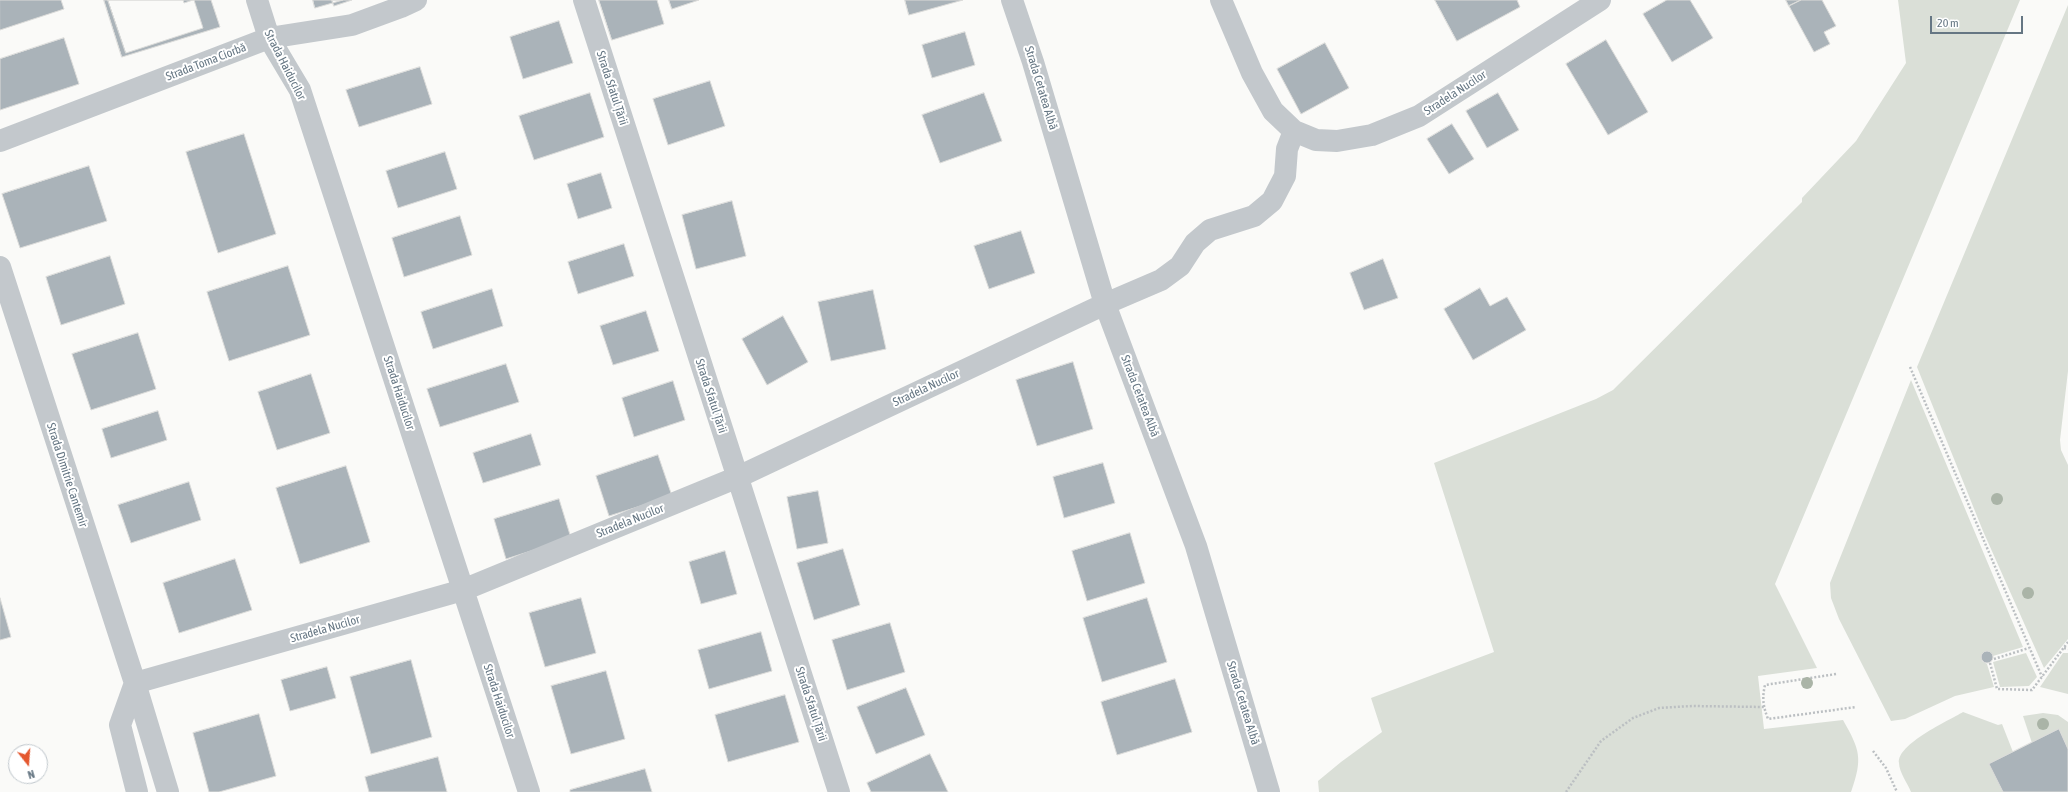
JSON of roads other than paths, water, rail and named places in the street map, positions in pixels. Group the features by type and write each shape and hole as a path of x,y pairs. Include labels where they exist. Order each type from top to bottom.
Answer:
{"street":[{"name":"Strada Haiducilor","path":"257,0 269,38 300,90 529,792"},
{"name":"Strada Toma Ciorbă","path":"0,141 269,38 352,25 416,0"},
{"name":"Strada Sfatul Țării","path":"584,0 839,792"},
{"name":"Strada Cetatea Albă","path":"1012,0 1033,62 1105,304 1196,546 1269,792"},
{"name":"Stradela Nucilor","path":"1221,0 1252,73 1273,112 1294,131 1316,140 1337,141 1372,135 1419,116 1600,0"},
{"name":"Stradela Nucilor","path":"135,683 463,590 738,477 1105,304 1161,280 1180,266 1195,243 1210,230 1254,216 1272,201 1285,176 1287,149 1294,131"},
{"name":"Strada Dimitrie Cantemir","path":"0,267 135,683 168,792"},
{"path":"135,683 120,725 138,792"}]}
